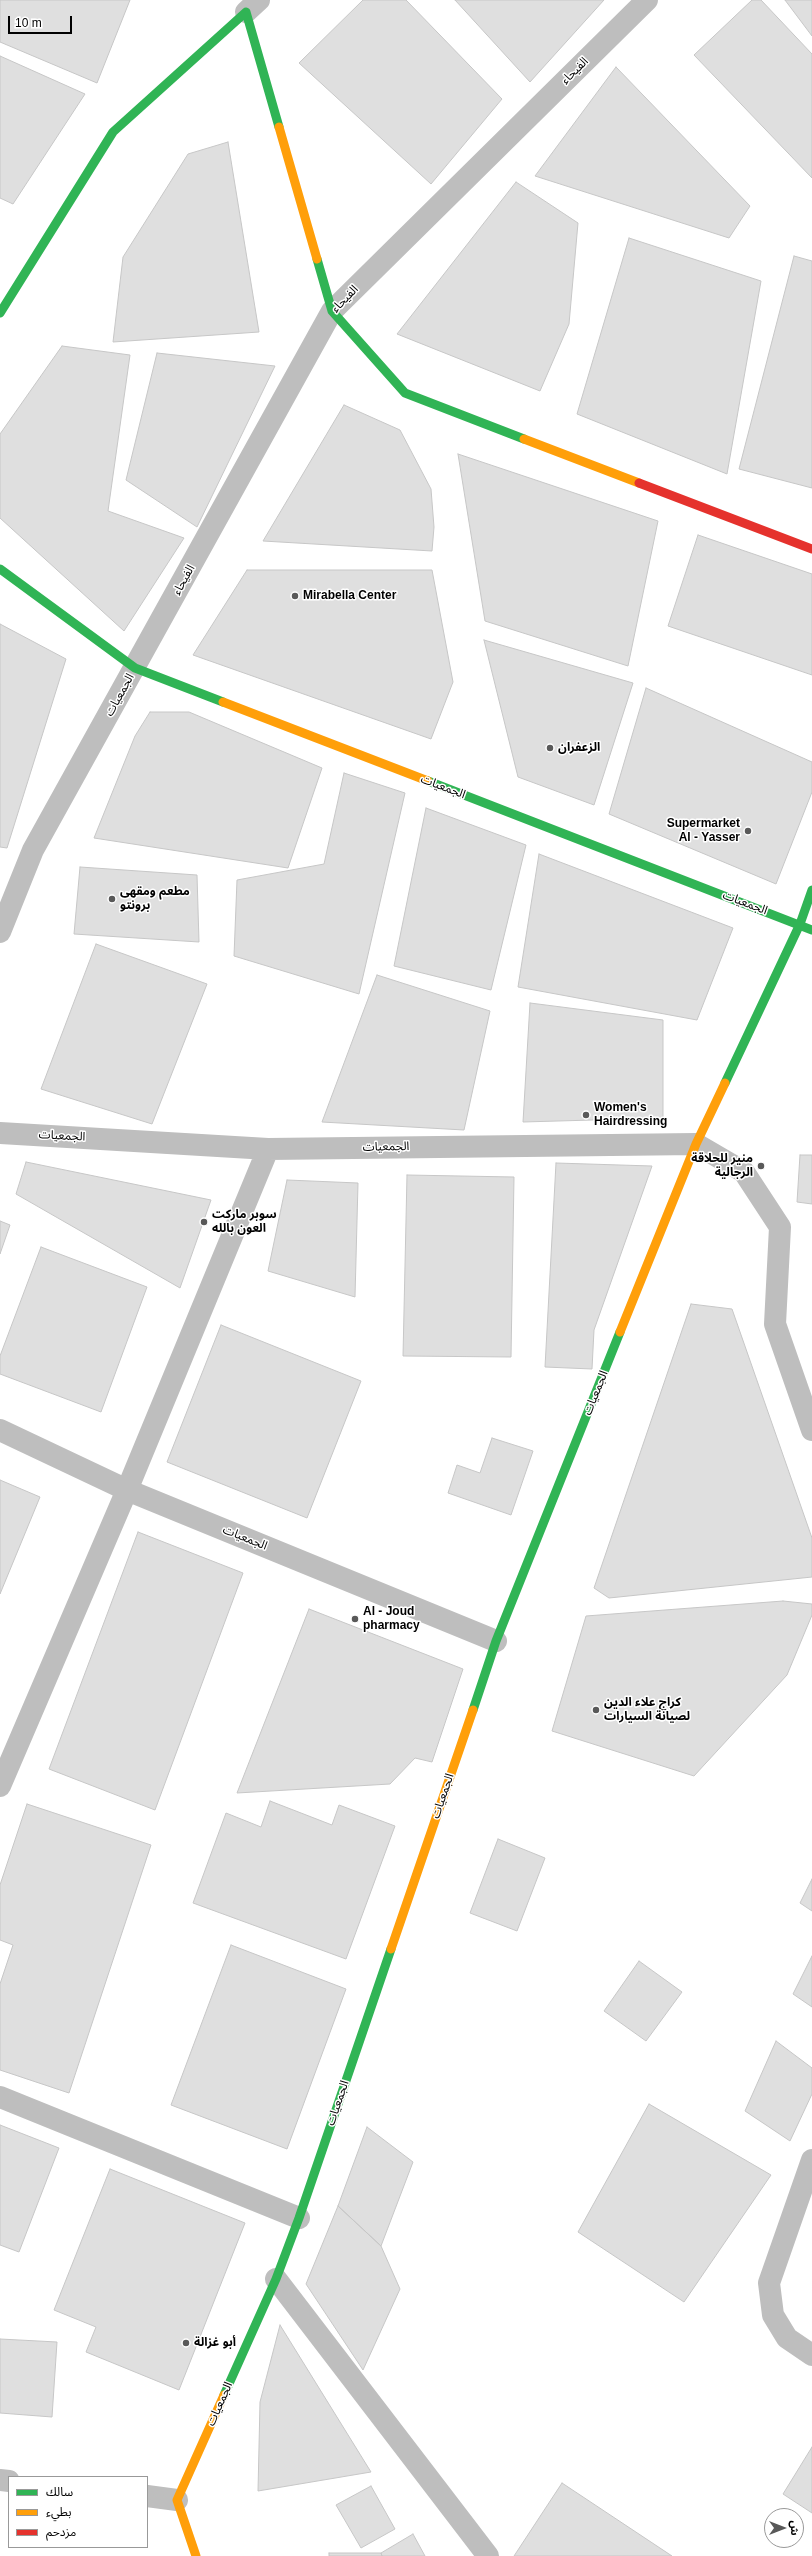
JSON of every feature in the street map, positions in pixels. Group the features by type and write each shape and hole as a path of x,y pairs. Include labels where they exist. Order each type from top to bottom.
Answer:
{"street":[{"name":"الفيحاء","path":"135,668 332,311 647,0"},
{"path":"0,313 113,132 250,4 332,311 405,393 812,549"},
{"path":"0,569 135,668"},
{"name":"الجمعيات","path":"0,932 33,850 135,668 800,924 696,1144 496,1641 299,2218 276,2279 177,2500"},
{"path":"812,890 800,924 812,930"},
{"name":"الجمعيات","path":"0,1132 268,1149 696,1144"},
{"path":"696,1144 744,1172 780,1227 775,1324 812,1430"},
{"path":"0,1786 127,1490 268,1149"},
{"name":"الجمعيات","path":"0,1430 127,1490 496,1641"},
{"path":"0,2097 299,2218"},
{"path":"812,2160 769,2283 774,2315 787,2338 812,2355"},
{"path":"276,2279 488,2556"},
{"path":"148,2496 177,2500 196,2556"}],"building":[{"path":"0,0 130,0 97,83 0,42"},
{"path":"363,0 406,0 502,99 431,184 299,63"},
{"path":"455,0 604,0 530,82"},
{"path":"752,0 761,0 812,54 812,178 694,55"},
{"path":"785,0 812,0 812,36"},
{"path":"0,56 85,94 13,204 0,198"},
{"path":"616,67 750,206 729,238 535,176"},
{"path":"228,142 259,332 113,342 123,257 188,154"},
{"path":"516,182 578,223 569,324 540,391 397,334"},
{"path":"629,238 761,281 727,474 577,414"},
{"path":"794,256 812,261 812,488 739,469"},
{"path":"62,346 130,355 108,511 184,538 124,631 0,518 0,434"},
{"path":"157,353 275,366 197,527 126,480"},
{"path":"344,405 400,430 431,489 434,527 432,551 263,541"},
{"path":"458,454 658,521 628,666 485,621"},
{"path":"698,535 812,574 812,675 668,626"},
{"path":"247,570 432,570 453,682 431,739 193,655"},
{"path":"0,624 66,659 7,848 0,847"},
{"path":"484,640 633,683 594,805 518,777"},
{"path":"646,688 812,762 812,792 776,884 609,814"},
{"path":"150,712 189,712 322,768 288,868 94,838 135,736"},
{"path":"344,773 405,793 359,994 234,956 237,880 324,864"},
{"path":"426,808 526,845 491,990 394,966"},
{"path":"539,854 733,928 697,1020 518,987"},
{"path":"80,867 197,875 199,942 74,934"},
{"path":"96,944 207,984 152,1124 41,1089"},
{"path":"377,975 490,1011 464,1130 322,1122"},
{"path":"530,1003 663,1020 663,1118 523,1122"},
{"path":"800,1155 812,1155 812,1204 797,1202"},
{"path":"26,1162 211,1200 180,1288 16,1194"},
{"path":"556,1163 652,1166 594,1330 592,1369 545,1367"},
{"path":"407,1175 514,1177 511,1357 403,1356"},
{"path":"287,1180 358,1183 355,1297 268,1271"},
{"path":"0,1221 10,1225 0,1254"},
{"path":"41,1247 147,1287 101,1412 0,1374 0,1356"},
{"path":"691,1304 732,1309 812,1538 812,1577 609,1598 594,1588"},
{"path":"221,1325 361,1381 307,1518 167,1462"},
{"path":"492,1438 533,1451 511,1515 448,1493 457,1465 480,1473"},
{"path":"0,1480 40,1497 0,1594"},
{"path":"138,1532 243,1573 155,1810 49,1769"},
{"path":"783,1601 812,1604 812,1615 787,1675 694,1776 552,1731 586,1616"},
{"path":"309,1609 463,1669 432,1762 415,1758 390,1784 237,1793"},
{"path":"270,1801 332,1825 339,1805 395,1826 346,1959 193,1903 226,1813 261,1827"},
{"path":"27,1804 151,1845 69,2093 0,2070 0,1984 13,1945 0,1940 0,1885"},
{"path":"498,1839 545,1858 517,1931 470,1913"},
{"path":"812,1879 812,1911 800,1903"},
{"path":"231,1945 346,1989 287,2149 171,2105"},
{"path":"812,1956 812,2007 793,1994"},
{"path":"639,1961 682,1992 646,2041 604,2011"},
{"path":"776,2041 812,2068 812,2094 790,2141 745,2111"},
{"path":"649,2104 771,2175 684,2302 578,2232"},
{"path":"0,2125 59,2148 19,2252 0,2245"},
{"path":"367,2127 413,2162 381,2246 338,2206"},
{"path":"110,2169 245,2223 179,2390 86,2352 96,2327 54,2310"},
{"path":"338,2206 381,2246 400,2289 363,2370 306,2284"},
{"path":"280,2325 371,2472 258,2491 260,2402"},
{"path":"0,2339 57,2342 52,2417 0,2413"},
{"path":"812,2447 812,2513 783,2494"},
{"path":"562,2483 672,2556 514,2556"},
{"path":"371,2486 395,2529 361,2548 336,2505"},
{"path":"413,2534 425,2556 382,2556 381,2553"},
{"path":"329,2553 381,2553 382,2556 329,2556"}],"traffic: fast":[{"path":"0,313 113,132 246,12 279,127"},
{"path":"317,259 332,311 405,393 524,439"},
{"path":"0,569 135,668 223,702"},
{"path":"428,781 812,930"},
{"path":"725,1083 800,924 812,890"},
{"path":"473,1710 496,1641 620,1332"},
{"path":"224,2395 276,2279 299,2218 391,1949"}],"traffic: slow":[{"path":"279,127 317,259"},
{"path":"524,439 639,483"},
{"path":"223,702 428,781"},
{"path":"620,1332 696,1144 725,1083"},
{"path":"391,1949 473,1710"},
{"path":"196,2556 177,2500 224,2395"}],"traffic: jam":[{"path":"639,483 812,549"}],"place":[{"name":"Mirabella Center","path":"295,596"},
{"name":"الزعفران","path":"550,748"},
{"name":"Supermarket Al - Yasser","path":"748,831"},
{"name":"مطعم ومقهى برونتو","path":"112,899"},
{"name":"Women's Hairdressing","path":"586,1115"},
{"name":"منير للحلاقة الرجالية","path":"761,1166"},
{"name":"سوبر ماركت العون بالله","path":"204,1222"},
{"name":"Al - Joud pharmacy","path":"355,1619"},
{"name":"كراج علاء الدين لصيانة السيارات","path":"596,1710"},
{"name":"أبو غزالة","path":"186,2343"}]}
